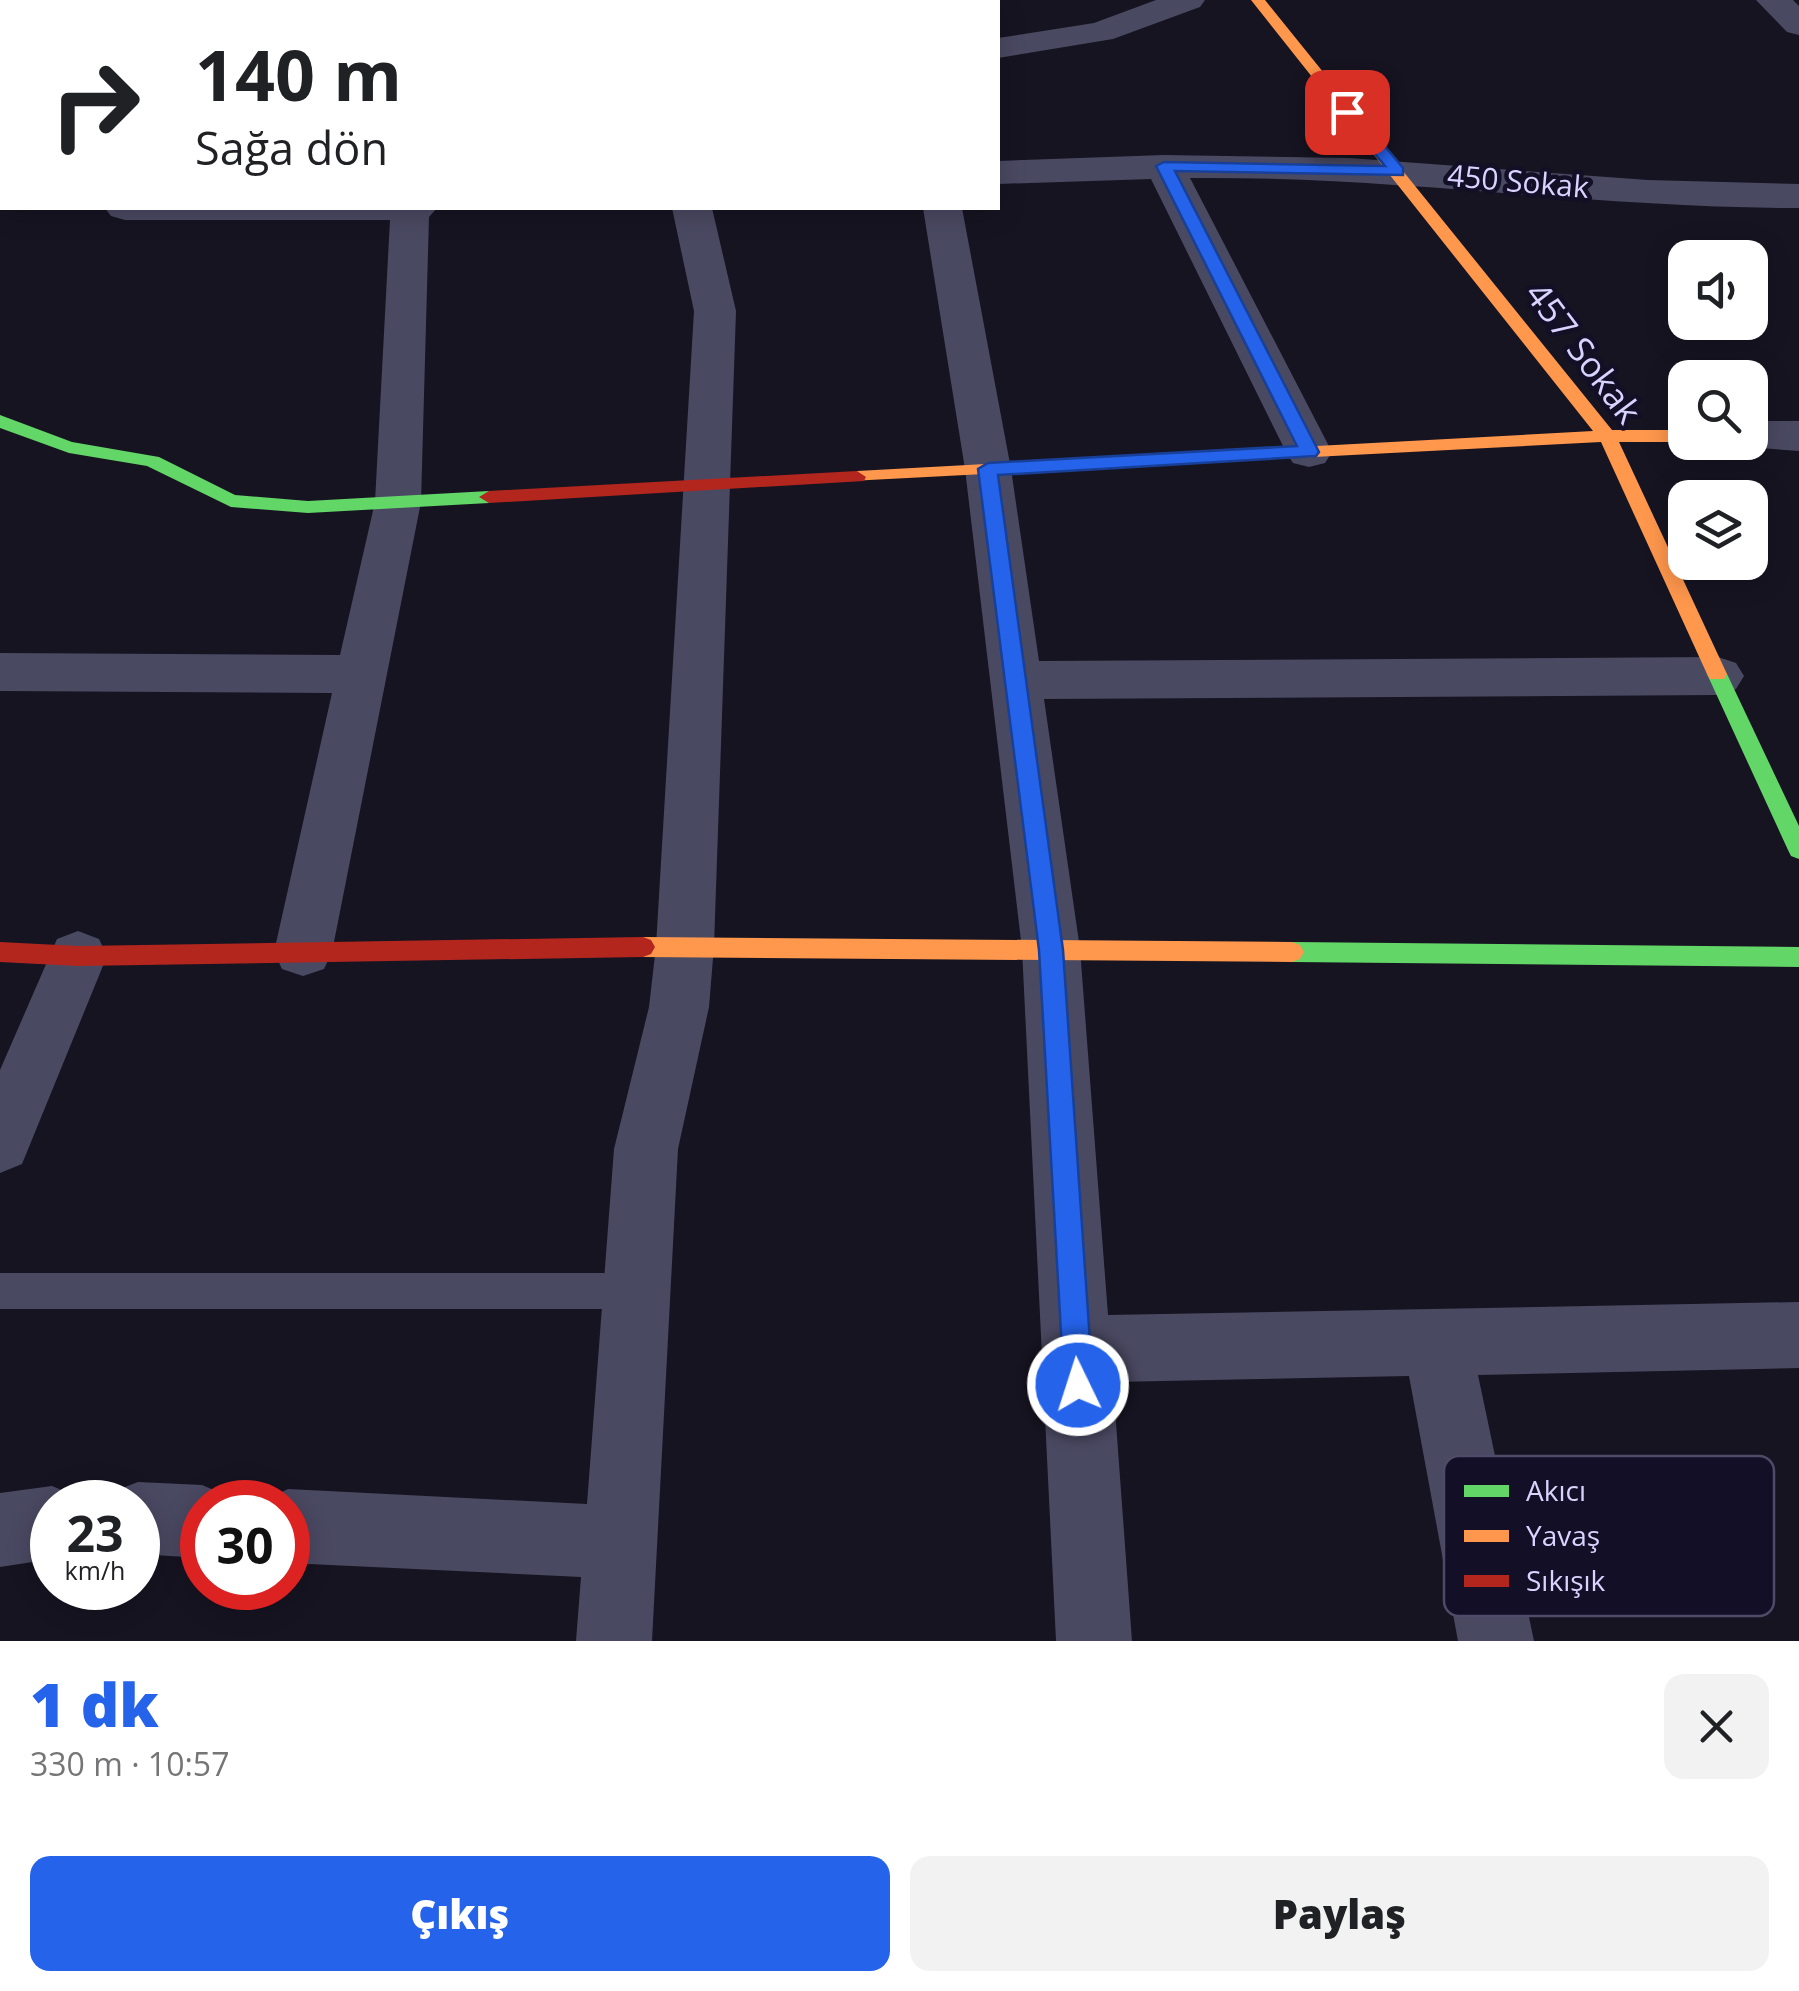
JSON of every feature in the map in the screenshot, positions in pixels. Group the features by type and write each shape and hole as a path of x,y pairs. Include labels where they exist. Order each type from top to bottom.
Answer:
{"street":[{"path":"1000,48 1101,32 1188,0"},
{"name":"457 Sokak","path":"1258,0 1607,436 1799,850"},
{"path":"1772,0 1799,25"},
{"path":"1164,166 1309,452"},
{"name":"450 Sokak","path":"1000,173 1164,166 1398,172 1702,198 1799,196"},
{"path":"304,952 398,502 413,210"},
{"path":"614,1641 646,1149 679,1007 685,946 715,311 692,210"},
{"path":"942,210 988,469 1051,950 1094,1641"},
{"path":"0,422 70,447 152,461 231,501 308,507 1607,436 1668,436"},
{"path":"1768,436 1799,436"},
{"path":"0,672 362,674"},
{"path":"1015,680 1718,676"},
{"path":"0,952 78,956 685,946 1799,957"},
{"path":"0,1144 78,956"},
{"path":"1076,1349 1799,1336"},
{"path":"1436,1342 1459,1456"},
{"path":"0,1530 30,1526"},
{"path":"310,1527 621,1542"},
{"path":"1491,1616 1496,1641"}],"lane":[{"path":"0,1290 637,1291"}],"traffic: fast":[{"path":"0,421 69,447 152,461 231,501 308,507 489,497"},
{"path":"1717,674 1799,850"},
{"path":"1292,952 1799,957"}],"traffic: slow":[{"path":"1258,0 1607,436 1717,674"},
{"path":"857,477 1607,436 1668,436"},
{"path":"643,947 1292,952"}],"traffic: jam":[{"path":"489,497 857,477"},
{"path":"0,952 78,956 643,947"}],"route":[{"path":"1078,1385 1051,950 988,469 1309,452 1164,166 1398,172 1347,112"}]}
